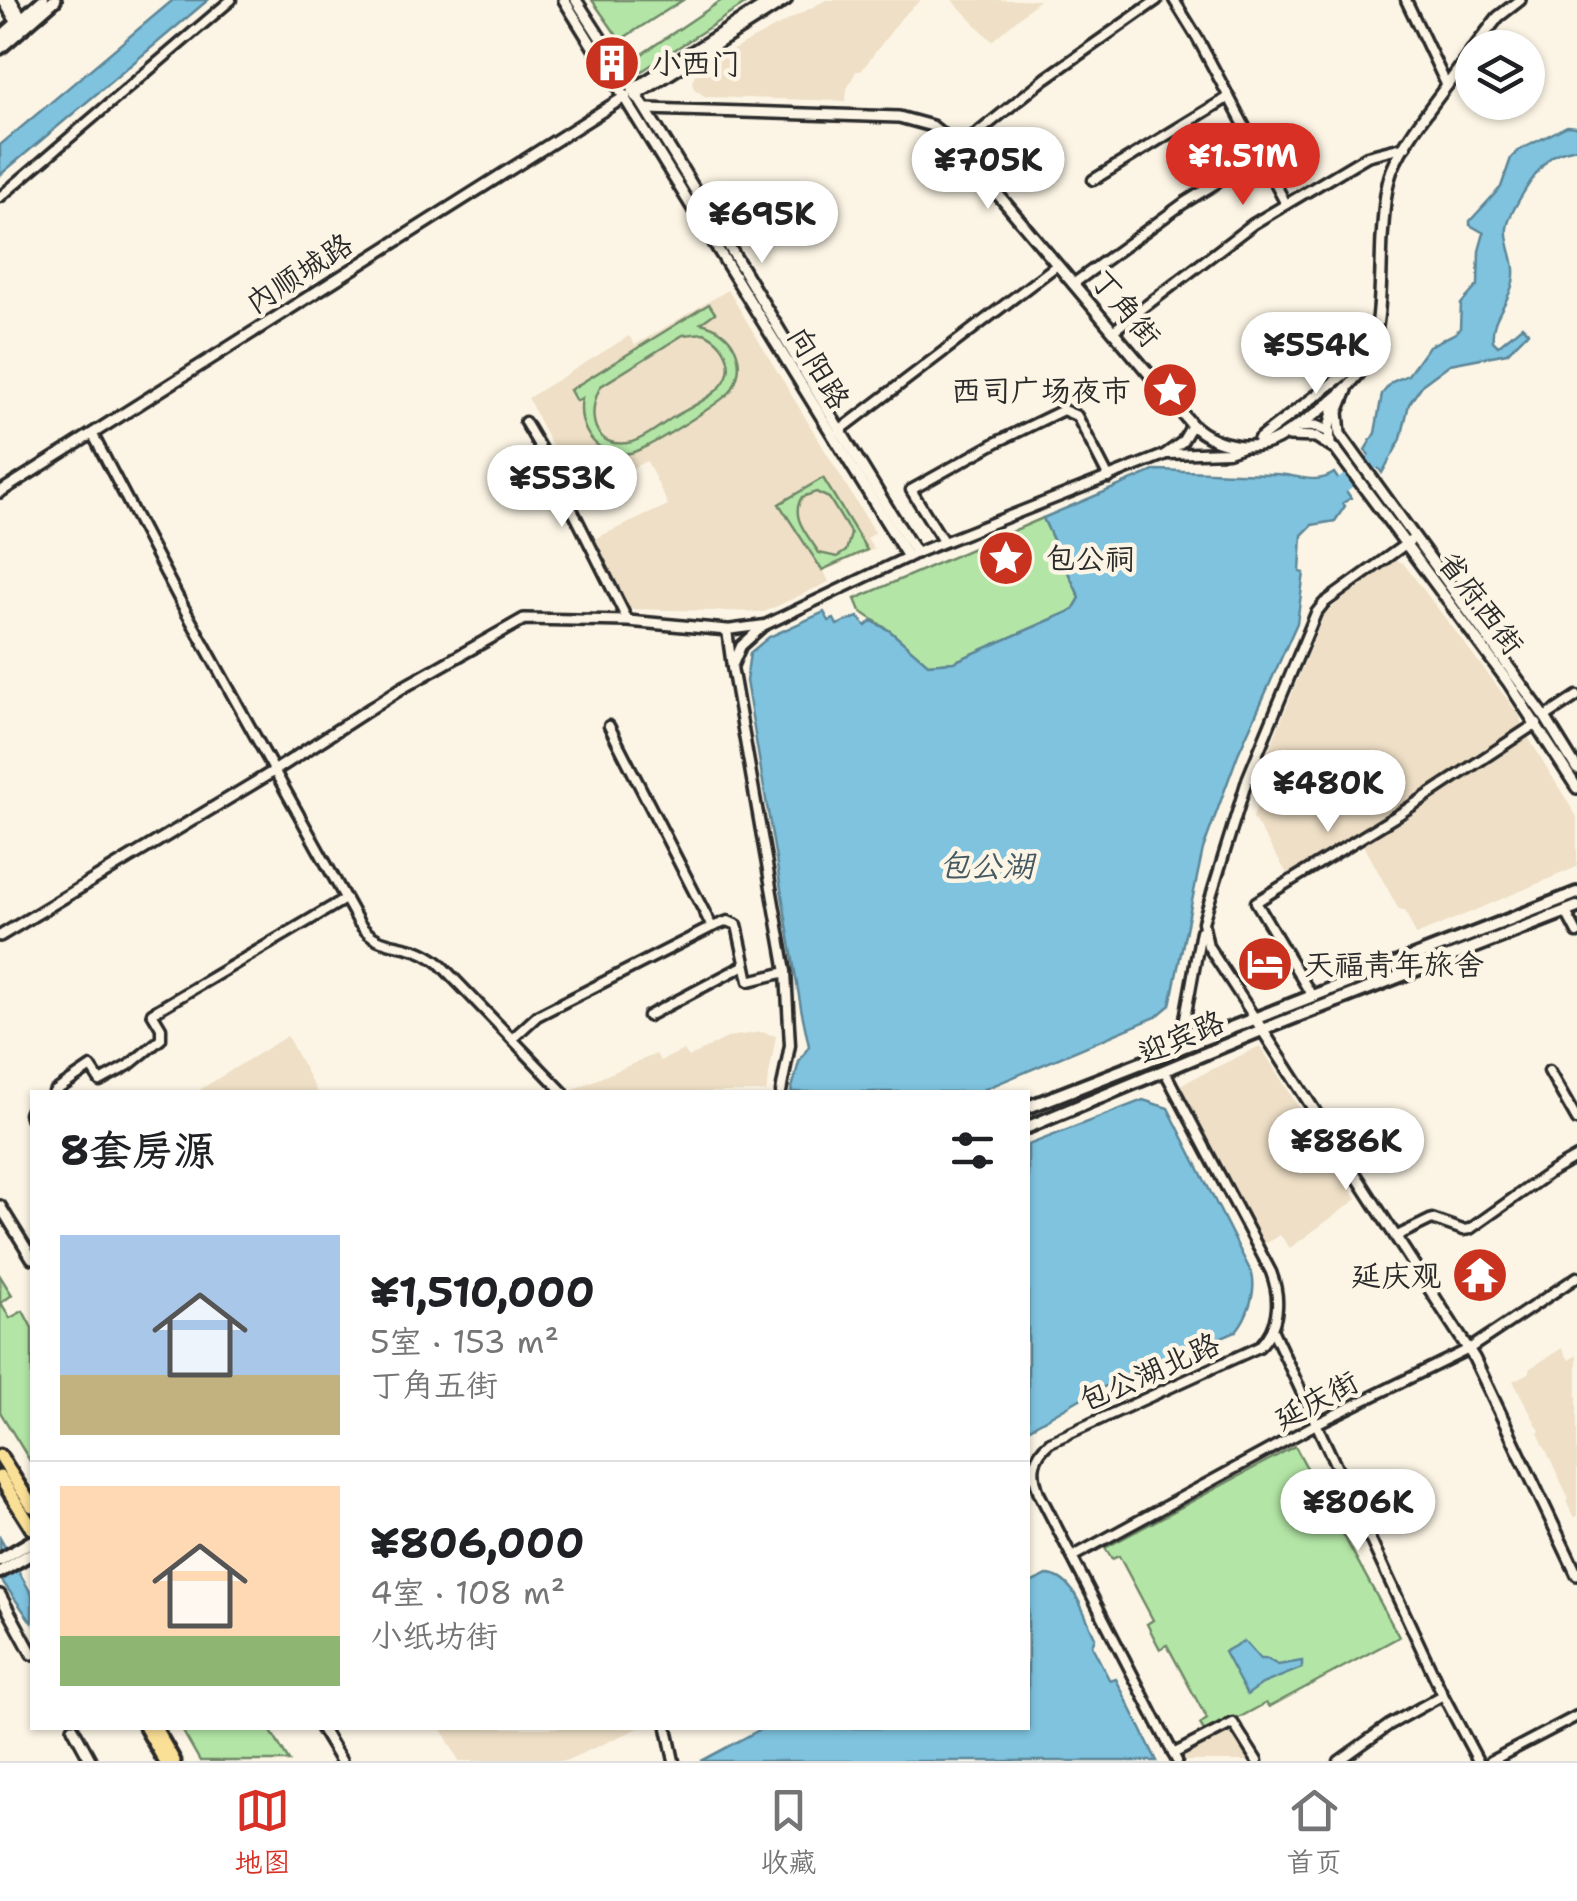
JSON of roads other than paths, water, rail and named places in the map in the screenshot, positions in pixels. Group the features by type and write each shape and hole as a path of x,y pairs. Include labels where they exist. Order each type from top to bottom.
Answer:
{"main road":[{"path":"0,48 43,0"},
{"path":"0,38 55,0"},
{"name":"迎宾路","path":"1030,1106 1577,892"},
{"name":"迎宾路","path":"1030,1125 1571,909"},
{"path":"0,1456 30,1503"},
{"path":"0,1477 30,1525"},
{"path":"0,1560 24,1554"},
{"path":"0,1572 24,1554"},
{"path":"147,1730 164,1761"},
{"path":"156,1730 174,1761"}],"street":[{"path":"3,0 22,24"},
{"path":"10,0 22,24"},
{"path":"0,196 231,0"},
{"name":"向阳路","path":"564,0 630,95 647,109 912,555"},
{"name":"向阳路","path":"576,0 817,414 912,555"},
{"name":"内顺城路","path":"630,95 773,0"},
{"name":"内顺城路","path":"0,492 786,0"},
{"path":"959,148 1046,78 1156,0"},
{"path":"1174,0 1286,204"},
{"path":"1406,0 1448,87"},
{"path":"1488,30 1520,0"},
{"path":"1164,455 1228,452 1274,436 1296,427 1354,379 1367,362 1376,325 1385,198 1394,166 1455,76"},
{"path":"1093,180 1229,97"},
{"name":"丁角街","path":"647,109 910,118 932,126 959,148 1192,426 1220,443 1247,446"},
{"path":"1113,331 1253,224 1366,156 1406,146"},
{"path":"1073,284 1184,203 1260,156"},
{"path":"839,430 1057,264"},
{"path":"1333,447 1329,431 1337,395 1372,340"},
{"path":"1274,436 1355,366"},
{"path":"1354,379 1338,412 1337,423 1344,442 1378,496"},
{"path":"943,542 912,490 1063,410 1077,416 1109,478"},
{"path":"525,422 628,620"},
{"path":"732,668 744,641 764,625 912,555 1164,455 1182,442 1192,426"},
{"path":"1296,427 1316,426 1344,442"},
{"path":"93,434 345,899 372,938 428,954 561,1090"},
{"path":"1274,436 1304,434 1333,447 1378,496"},
{"name":"省府西街","path":"1378,496 1577,768"},
{"path":"1180,1046 1203,922 1248,776 1316,613 1324,603 1410,541"},
{"path":"0,936 402,688 524,619 628,620 726,630 764,625"},
{"path":"726,630 786,972 790,1045 781,1090"},
{"path":"1312,996 1256,902 1401,813 1577,696"},
{"name":"省府西街","path":"1541,720 1577,788"},
{"path":"609,726 712,927"},
{"path":"57,1090 91,1067 100,1082 130,1065 161,1039 161,1028 152,1012 345,899"},
{"path":"1571,909 1577,933"},
{"path":"512,1039 537,1016 728,920 737,926 749,981 786,972"},
{"path":"1203,922 1208,946 1469,1349 1577,1575"},
{"path":"648,1016 746,965"},
{"path":"1548,1071 1577,1120"},
{"path":"1166,1072 1272,1272 1278,1303 1272,1329 1478,1761"},
{"path":"1397,1236 1432,1219 1470,1229 1577,1158"},
{"path":"0,1206 30,1255"},
{"name":"延庆街","path":"1072,1557 1318,1423 1469,1349 1577,1277"},
{"name":"包公湖北路","path":"1175,1758 1035,1482 1034,1464 1042,1450 1058,1438 1259,1347 1272,1329"},
{"path":"0,1595 30,1650"},
{"path":"1339,1761 1389,1724 1443,1694"},
{"path":"1491,1761 1577,1716"},
{"path":"1175,1758 1233,1723 1257,1761"},
{"path":"74,1730 92,1761"},
{"path":"322,1730 341,1761"},
{"path":"667,1730 674,1761"}],"water":[{"path":"173,0 208,0 0,175 0,145"},
{"path":"1567,126 1577,127 1577,148 1554,155 1541,168 1519,199 1507,228 1514,275 1494,325 1493,341 1498,346 1522,326 1528,332 1507,353 1450,364 1423,384 1409,404 1401,439 1382,473 1365,450 1375,433 1382,394 1392,382 1408,375 1429,346 1456,333 1460,328 1461,304 1478,285 1484,233 1470,225 1470,221 1501,187 1511,158 1518,151"},
{"name":"包公湖","path":"1156,470 1313,479 1334,473 1351,498 1343,503 1345,506 1335,521 1312,525 1302,535 1300,572 1304,573 1297,623 1238,754 1203,849 1170,1005 1156,1017 983,1090 792,1090 799,1062 809,1046 746,681 750,653 769,637 824,612 837,625 858,617 866,626 872,621 890,631 928,664 954,662 1073,610 1080,598 1043,518"},
{"path":"1143,1100 1168,1108 1252,1274 1253,1289 1236,1331 1094,1391 1030,1428 1030,1144"},
{"path":"0,1538 30,1591 30,1620 0,1578"},
{"path":"1047,1575 1057,1577 1072,1590 1095,1637 1092,1646 1110,1681 1116,1679 1157,1761 701,1761 759,1730 1030,1730 1030,1583"},
{"path":"1244,1641 1260,1659 1278,1665 1302,1661 1302,1668 1262,1684 1247,1695 1224,1652"}],"waterway":[{"path":"1329,495 1384,454 1386,447"}],"place":[{"name":"小西门","path":"612,63"},
{"name":"西司广场夜市","path":"1170,390"},
{"name":"包公祠","path":"1006,558"},
{"name":"天福青年旅舍","path":"1265,964"},
{"name":"延庆观","path":"1480,1275"}]}
